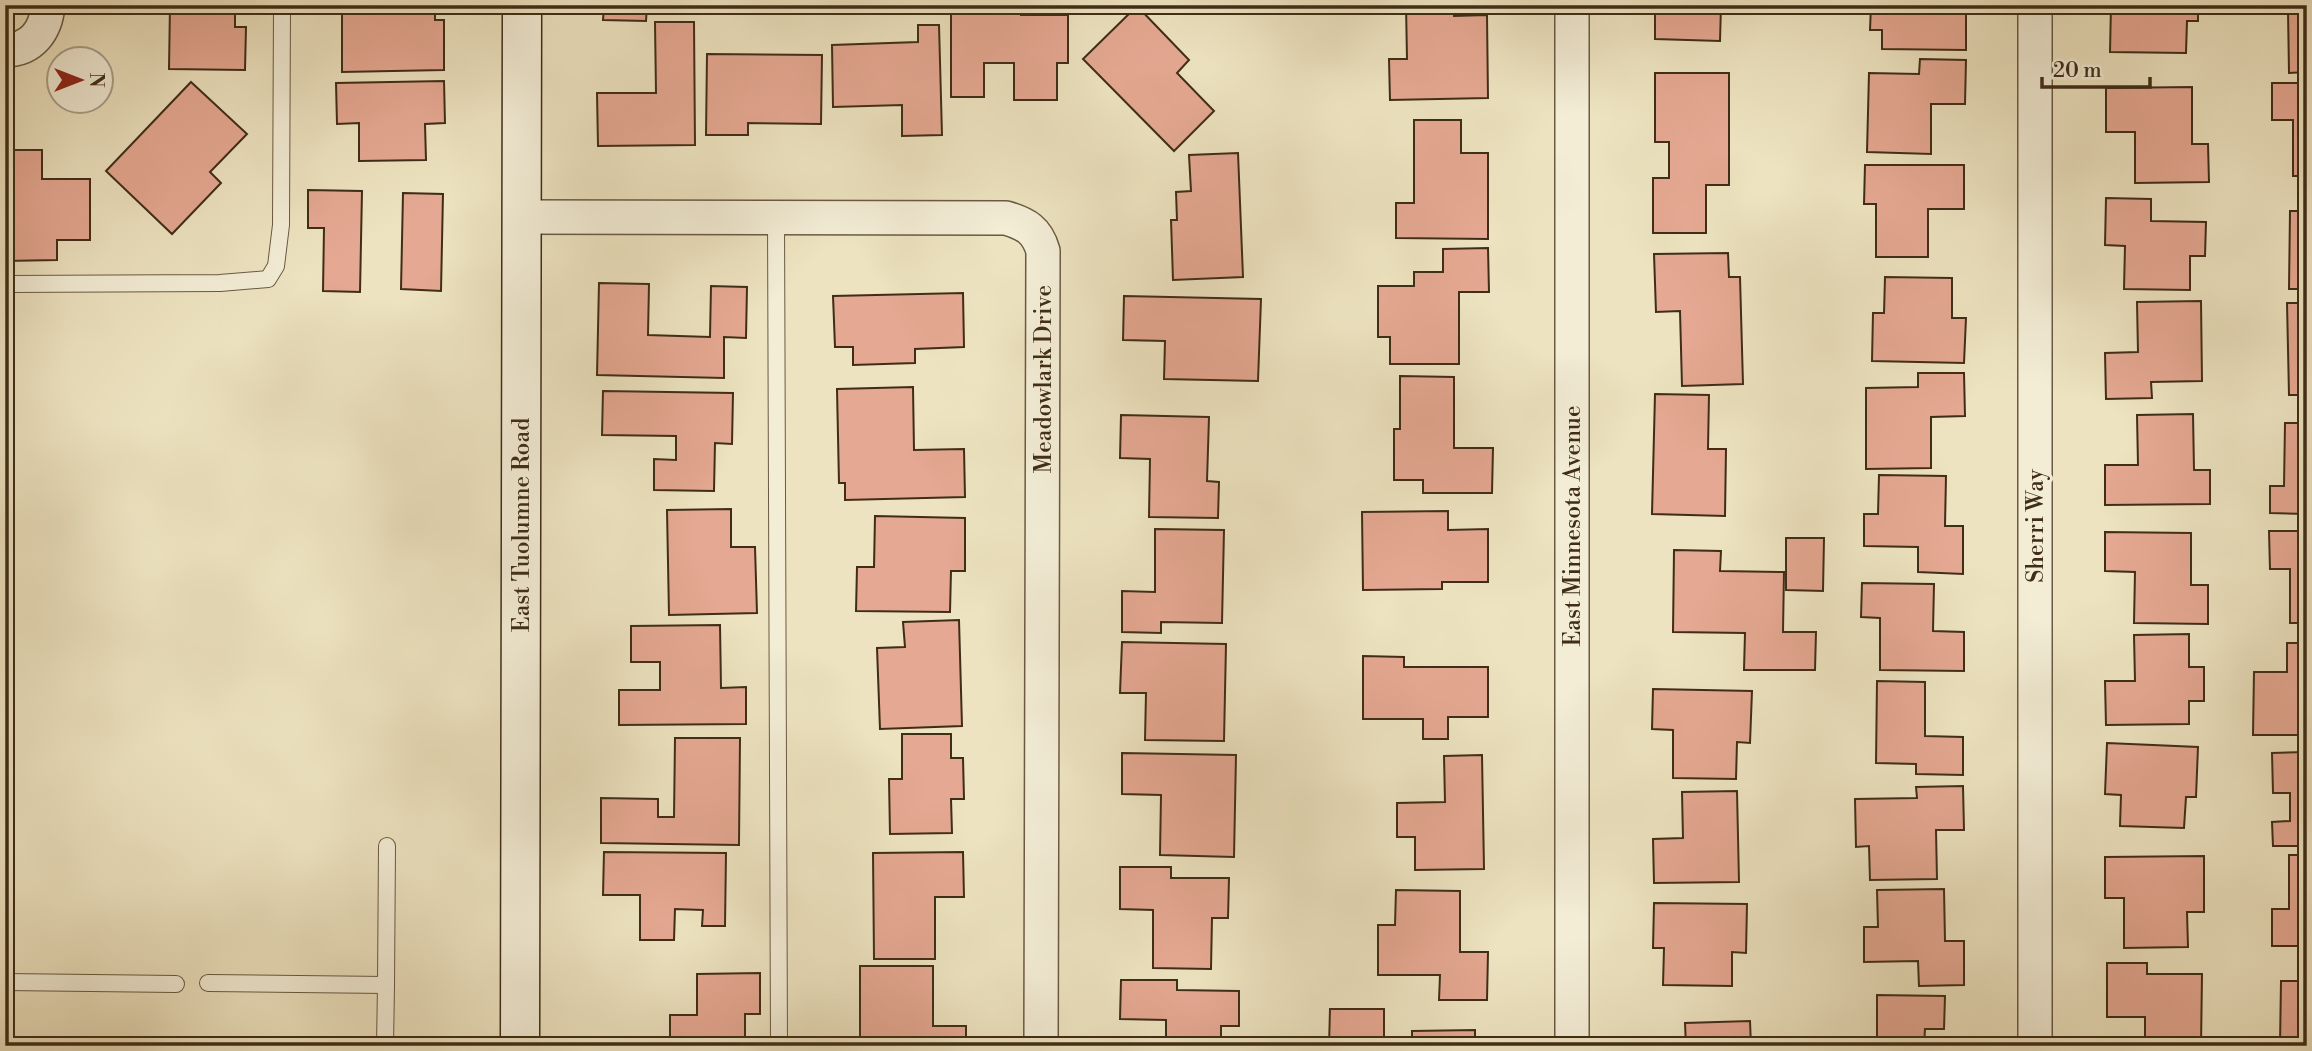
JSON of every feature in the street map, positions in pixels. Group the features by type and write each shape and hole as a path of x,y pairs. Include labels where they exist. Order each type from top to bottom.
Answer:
{"street":[{"path":"5,50 28,45 38,37 45,23 48,5"},
{"name":"East Tuolumne Road","path":"520,1046 522,5"},
{"name":"East Minnesota Avenue","path":"1572,5 1572,1046"},
{"name":"Sherri Way","path":"2035,5 2035,1046"},
{"name":"Meadowlark Drive","path":"521,217 1006,218 1031,227 1040,238 1043,251 1041,1046"}],"lane":[{"path":"5,284 220,283 268,279 276,266 281,225 282,5"},
{"path":"776,217 779,1046"},
{"path":"385,1046 387,846"},
{"path":"5,982 176,984"},
{"path":"208,983 386,985"}],"building":[{"path":"170,5 235,5 235,27 246,27 245,70 169,69"},
{"path":"342,5 435,5 435,20 444,20 444,70 342,72"},
{"path":"604,5 647,5 646,21 603,20"},
{"path":"951,5 1021,5 1021,15 1068,15 1068,63 1057,63 1057,100 1014,100 1014,63 984,63 984,97 951,97"},
{"path":"1406,5 1454,5 1454,16 1487,15 1488,98 1390,100 1389,59 1407,59"},
{"path":"1655,5 1721,5 1720,41 1655,39"},
{"path":"1871,5 1966,6 1966,50 1882,49 1882,30 1870,30"},
{"path":"2111,5 2198,5 2198,21 2187,21 2186,53 2110,52"},
{"path":"2271,5 2307,5 2307,72 2289,73 2288,11 2271,11"},
{"path":"1137,6 1189,60 1177,73 1214,111 1174,151 1083,59"},
{"path":"655,22 694,22 695,145 598,146 597,93 656,93"},
{"path":"918,25 939,25 942,135 902,136 902,105 833,107 832,45 918,42"},
{"path":"707,54 822,55 821,124 748,123 748,135 706,135"},
{"path":"1920,59 1966,60 1965,104 1931,104 1931,154 1867,152 1869,73 1919,74"},
{"path":"1655,73 1729,73 1729,185 1706,185 1706,233 1653,233 1653,178 1669,178 1669,142 1655,142"},
{"path":"444,81 445,123 425,124 426,160 359,161 359,123 337,124 336,83"},
{"path":"191,82 247,134 210,172 221,183 172,234 106,171"},
{"path":"2272,83 2307,83 2307,176 2293,176 2293,120 2272,120"},
{"path":"2192,87 2192,144 2208,144 2209,182 2135,183 2135,132 2106,132 2106,88"},
{"path":"1414,120 1461,120 1461,153 1488,153 1488,239 1396,238 1396,203 1414,203"},
{"path":"5,150 42,150 42,179 90,179 90,240 57,240 57,260 5,261"},
{"path":"1238,153 1243,277 1173,280 1171,220 1177,220 1176,192 1191,191 1189,155"},
{"path":"1865,165 1964,165 1964,209 1928,209 1928,257 1876,257 1876,204 1864,204"},
{"path":"308,190 362,191 360,292 323,291 324,228 308,228"},
{"path":"403,193 443,194 441,291 401,289"},
{"path":"2106,198 2151,199 2151,221 2206,222 2205,256 2190,256 2190,290 2124,289 2125,246 2105,245"},
{"path":"2290,211 2307,211 2307,289 2289,289"},
{"path":"1488,248 1489,292 1459,292 1459,364 1390,364 1390,337 1378,337 1378,286 1414,286 1414,272 1443,272 1443,249"},
{"path":"1728,253 1729,277 1740,277 1743,384 1682,386 1680,311 1656,312 1654,254"},
{"path":"1885,277 1952,278 1952,318 1966,318 1964,363 1872,361 1873,313 1884,313"},
{"path":"599,283 649,284 648,335 710,337 711,286 747,287 746,338 724,337 724,378 597,375"},
{"path":"963,293 964,347 915,349 915,363 853,365 853,347 835,347 833,296"},
{"path":"1124,296 1261,299 1258,381 1164,379 1165,341 1123,340"},
{"path":"2201,301 2202,381 2151,382 2152,398 2106,399 2105,353 2138,352 2137,302"},
{"path":"2287,303 2307,303 2307,395 2289,395"},
{"path":"1918,373 1964,373 1965,416 1931,417 1931,468 1866,469 1866,388 1918,387"},
{"path":"1400,376 1454,377 1454,448 1493,448 1492,493 1423,493 1423,480 1394,480 1394,429 1400,429"},
{"path":"913,387 914,450 964,449 965,497 845,500 845,483 839,483 837,389"},
{"path":"603,391 733,393 732,444 715,443 714,491 654,490 654,459 676,460 676,436 602,435"},
{"path":"1655,394 1709,395 1708,449 1726,449 1725,516 1652,514"},
{"path":"2193,414 2194,470 2210,470 2210,504 2105,505 2105,465 2138,465 2137,415"},
{"path":"1121,415 1209,417 1207,481 1219,482 1218,518 1149,517 1150,459 1120,458"},
{"path":"2285,423 2307,423 2307,514 2270,513 2270,486 2284,486"},
{"path":"1879,475 1946,476 1945,526 1963,526 1963,574 1918,572 1918,547 1864,546 1864,514 1878,514"},
{"path":"731,509 731,547 755,547 757,613 669,615 667,510"},
{"path":"1448,511 1448,530 1488,529 1488,582 1442,582 1442,589 1363,590 1362,512"},
{"path":"875,516 965,518 965,571 951,571 950,612 856,611 857,567 874,567"},
{"path":"1155,529 1224,530 1222,623 1161,622 1161,633 1122,632 1122,591 1155,592"},
{"path":"2269,531 2307,531 2307,623 2290,623 2290,569 2270,569"},
{"path":"2105,532 2191,533 2191,585 2208,585 2208,624 2134,623 2135,572 2105,571"},
{"path":"1786,538 1824,538 1823,591 1786,590"},
{"path":"1674,550 1721,551 1720,571 1784,572 1783,632 1816,632 1815,670 1744,670 1745,633 1673,632"},
{"path":"1862,583 1934,584 1933,631 1964,632 1964,671 1880,670 1880,618 1861,617"},
{"path":"959,620 962,726 880,729 877,648 905,647 903,622"},
{"path":"720,625 721,688 746,687 746,724 619,725 619,690 660,690 660,662 631,662 631,626"},
{"path":"2189,634 2189,667 2204,667 2204,701 2189,701 2189,724 2106,725 2105,681 2135,681 2134,635"},
{"path":"1122,642 1226,644 1224,741 1145,740 1146,693 1120,693"},
{"path":"2287,643 2307,643 2307,735 2253,735 2254,672 2287,672"},
{"path":"1363,656 1404,657 1404,667 1488,667 1488,717 1448,717 1448,739 1423,739 1423,719 1363,719"},
{"path":"1877,681 1925,682 1925,736 1963,737 1963,775 1916,774 1916,764 1876,763"},
{"path":"1653,689 1752,691 1750,743 1737,742 1736,779 1673,778 1673,730 1652,729"},
{"path":"902,734 951,734 951,758 963,758 964,799 951,799 952,833 890,834 889,779 902,779"},
{"path":"675,738 740,738 739,845 601,843 601,798 658,799 658,817 674,817"},
{"path":"2107,743 2198,747 2196,797 2186,797 2184,828 2120,826 2121,795 2105,794"},
{"path":"2307,752 2307,846 2273,846 2272,822 2290,821 2290,793 2273,793 2272,753"},
{"path":"1122,753 1236,755 1234,857 1160,855 1161,795 1122,794"},
{"path":"1482,755 1484,869 1415,870 1415,837 1397,837 1397,803 1445,802 1444,756"},
{"path":"1963,786 1964,830 1936,830 1937,879 1870,880 1869,846 1856,847 1855,799 1917,798 1916,787"},
{"path":"1737,791 1739,882 1654,883 1653,839 1683,838 1682,792"},
{"path":"604,852 726,853 725,926 702,926 703,910 675,909 674,940 640,940 640,895 603,895"},
{"path":"963,852 964,897 935,897 935,959 874,959 873,853"},
{"path":"2289,855 2307,855 2307,946 2272,946 2272,909 2289,909"},
{"path":"2204,856 2204,912 2187,912 2188,947 2124,948 2124,898 2105,898 2105,857"},
{"path":"1120,867 1171,867 1171,878 1229,878 1228,918 1212,918 1211,969 1153,968 1153,910 1120,909"},
{"path":"1944,889 1945,941 1964,941 1964,985 1919,986 1918,961 1864,962 1864,927 1878,927 1877,890"},
{"path":"1396,890 1460,891 1460,952 1488,952 1487,1000 1439,1000 1440,975 1378,975 1378,925 1395,925"},
{"path":"1654,903 1747,904 1746,953 1732,952 1732,986 1663,985 1664,948 1653,948"},
{"path":"2107,963 2147,963 2147,974 2202,974 2201,1046 2145,1046 2145,1017 2107,1017"},
{"path":"860,966 933,966 933,1026 966,1026 966,1046 860,1046"},
{"path":"760,973 760,1014 745,1014 745,1046 670,1046 670,1015 697,1015 697,974"},
{"path":"1121,980 1177,980 1177,990 1239,991 1239,1026 1221,1026 1221,1046 1166,1046 1166,1020 1120,1019"},
{"path":"2281,981 2307,981 2307,1046 2267,1046 2280,1045"},
{"path":"1877,995 1945,996 1944,1029 1925,1029 1924,1046 1862,1046 1877,1045"},
{"path":"1330,1009 1384,1009 1384,1046 1329,1046"},
{"path":"1750,1021 1751,1046 1686,1046 1685,1023"},
{"path":"1475,1030 1475,1046 1412,1046 1412,1031"}]}
